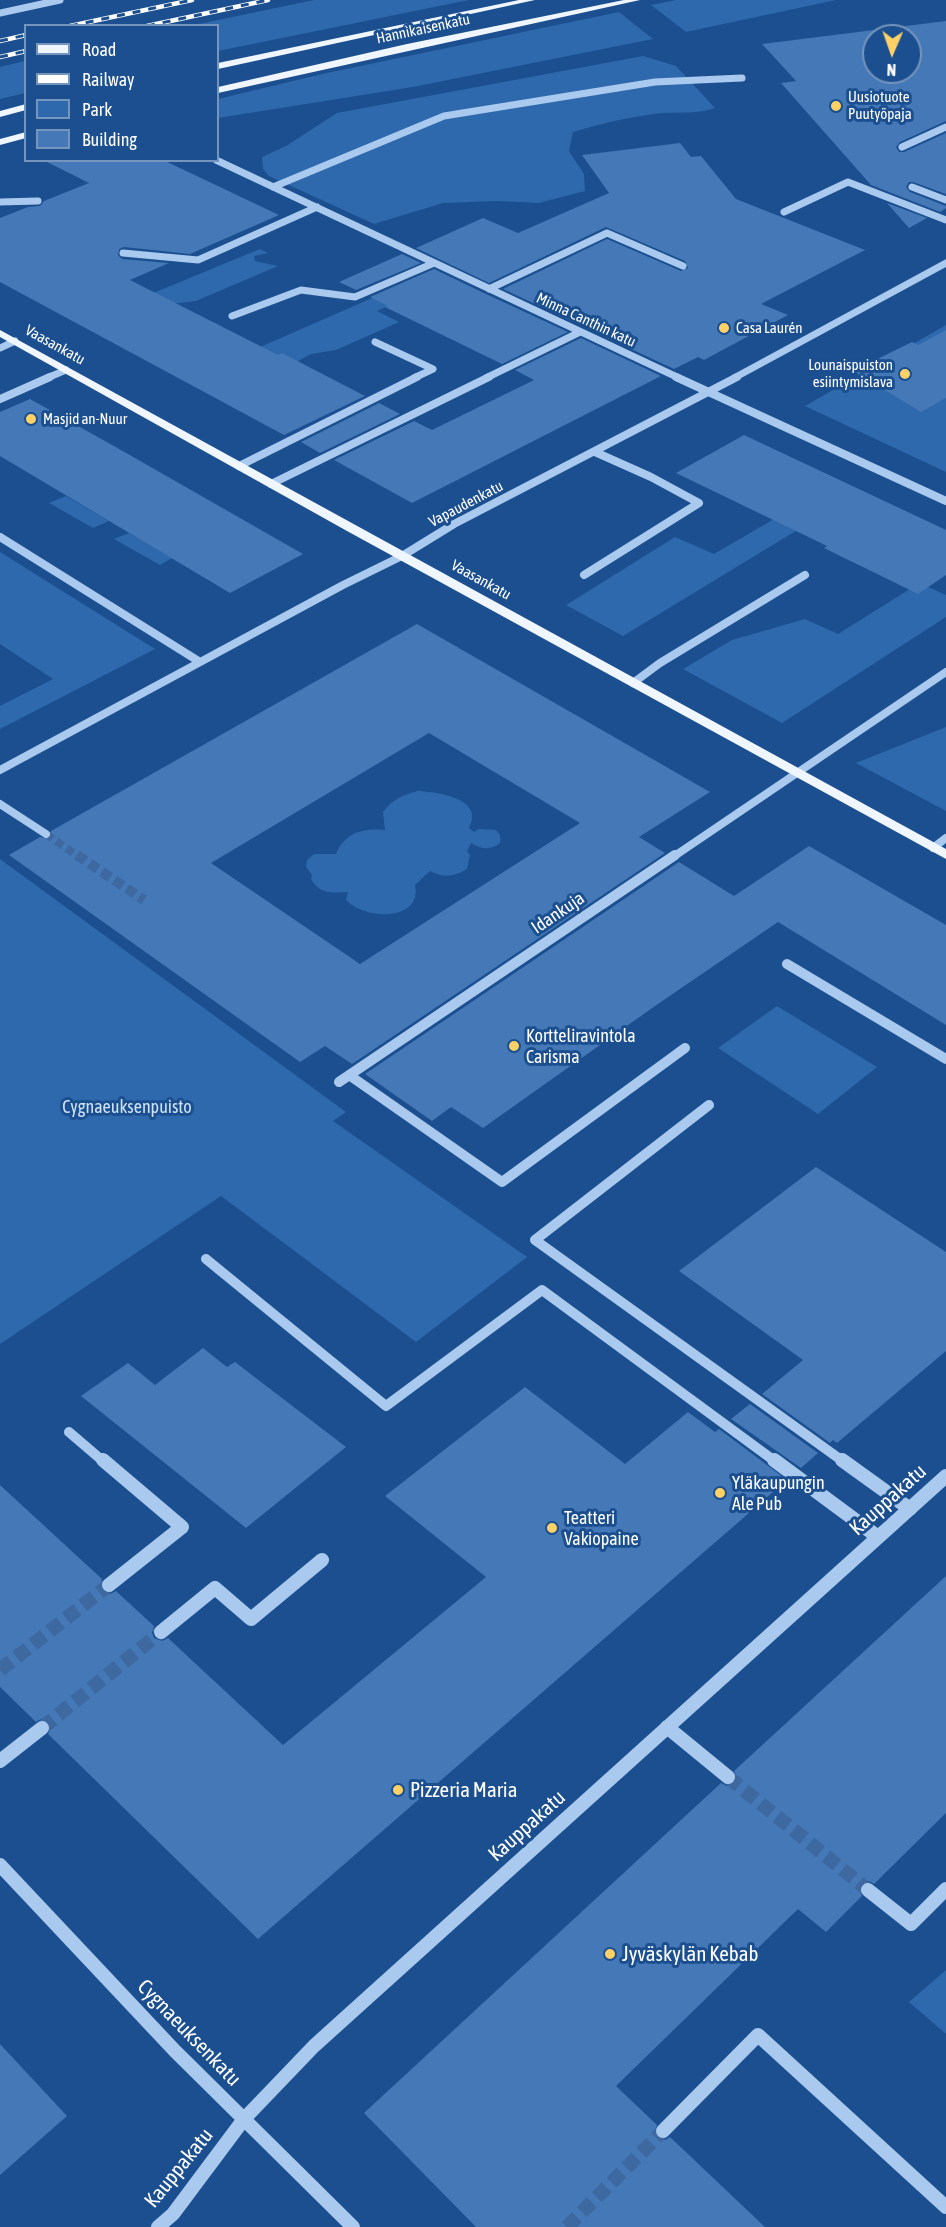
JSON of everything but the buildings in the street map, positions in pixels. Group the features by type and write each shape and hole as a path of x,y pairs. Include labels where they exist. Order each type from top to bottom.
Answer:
{"main road":[{"name":"Hannikaisenkatu","path":"219,66 531,0"},
{"name":"Hannikaisenkatu","path":"219,90 407,47 636,0"},
{"path":"0,114 24,108"},
{"path":"0,142 24,136"},
{"name":"Vaasankatu","path":"0,333 946,855"}],"street":[{"path":"0,13 60,0"},
{"path":"273,187 444,116 655,82 742,78"},
{"path":"902,147 946,127"},
{"name":"Minna Canthin katu","path":"219,161 946,501"},
{"path":"784,212 848,182 946,220"},
{"path":"912,187 946,201"},
{"path":"0,202 38,201"},
{"path":"123,253 198,260 317,207"},
{"path":"489,289 607,232 683,266"},
{"path":"232,316 301,290 355,297 434,263"},
{"name":"Vapaudenkatu","path":"0,770 402,556 454,524 709,392 946,263"},
{"path":"271,484 580,332"},
{"path":"0,348 15,341"},
{"path":"239,466 433,369 375,342"},
{"path":"0,399 66,370"},
{"path":"584,575 699,503 651,477 595,452"},
{"path":"0,537 201,662"},
{"path":"633,683 660,663 805,575"},
{"name":"Idankuja","path":"339,1082 946,672"},
{"path":"0,804 46,834"},
{"path":"933,848 946,838"},
{"path":"787,964 946,1059"},
{"path":"349,1075 502,1182 685,1048"},
{"path":"709,1105 535,1240 910,1509"},
{"path":"206,1259 386,1406 542,1290 878,1537"},
{"path":"69,1432 182,1527 109,1585"},
{"name":"Kauppakatu","path":"158,2227 172,2214 244,2119 314,2046 946,1476"},
{"path":"161,1632 215,1588 251,1619 322,1560"},
{"path":"667,1727 728,1777"},
{"path":"0,1761 42,1728"},
{"name":"Cygnaeuksenkatu","path":"0,1864 175,2051 353,2227"},
{"path":"868,1890 911,1924 946,1889"},
{"path":"663,2131 758,2035 946,2207"}],"green space":[{"path":"314,0 469,0 219,51 219,24 199,24"},
{"path":"676,0 836,0 686,32 651,5"},
{"path":"619,12 653,39 413,87 219,118 219,99 322,74"},
{"path":"643,56 676,66 715,108 696,112 641,116 573,132 569,151 584,174 585,191 539,203 497,201 443,203 374,224 269,176 263,169 262,157 286,146 337,113"},
{"path":"24,61 24,93 0,99 0,67"},
{"path":"260,249 268,253 254,256 255,261 278,266 196,301 164,305 146,296"},
{"path":"395,288 415,294 377,311 399,322 336,350 311,354 291,365 258,348"},
{"path":"946,325 946,472 805,406"},
{"path":"66,496 109,521 93,528 49,503"},
{"path":"781,515 804,526 623,636 566,605 675,537 714,554"},
{"path":"129,533 172,558 160,565 114,539"},
{"path":"0,552 155,649 0,729 0,706 53,679 0,644"},
{"path":"928,587 946,595 946,617 782,723 683,669 732,640 805,619 838,634 910,589"},
{"path":"946,727 946,811 856,763"},
{"path":"418,791 447,795 465,803 472,818 469,828 474,832 479,829 496,830 500,835 500,843 485,848 471,843 467,851 470,855 467,869 448,876 430,871 415,885 415,897 410,905 402,911 391,914 366,912 346,900 348,892 326,891 314,884 311,879 312,875 306,867 307,860 314,854 336,854 344,841 356,833 385,830 383,812 398,798"},
{"name":"Cygnaeuksenpuisto","path":"0,859 346,1112 333,1121 527,1257 416,1342 221,1196 0,1344"},
{"path":"777,1006 877,1067 818,1114 718,1048"},
{"path":"946,1970 946,2034 909,2002"}],"tunnel":[{"path":"46,834 79,857"},
{"path":"77,855 144,900"},
{"path":"0,1670 109,1585"},
{"path":"42,1728 161,1632"},
{"path":"728,1777 868,1890"},
{"path":"567,2227 663,2131"}],"railway":[{"path":"79,24 192,0"},
{"path":"156,24 268,0"},
{"path":"0,41 24,35"},
{"path":"0,57 24,51"}],"place":[{"name":"Uusiotuote Puutyöpaja","path":"836,106"},
{"name":"Casa Laurén","path":"724,328"},
{"name":"Lounaispuiston esiintymislava","path":"905,374"},
{"name":"Masjid an-Nuur","path":"31,419"},
{"name":"Kortteliravintola Carisma","path":"514,1046"},
{"name":"Yläkaupungin Ale Pub","path":"720,1493"},
{"name":"Teatteri Vakiopaine","path":"552,1528"},
{"name":"Pizzeria Maria","path":"398,1790"},
{"name":"Jyväskylän Kebab","path":"610,1954"}]}
